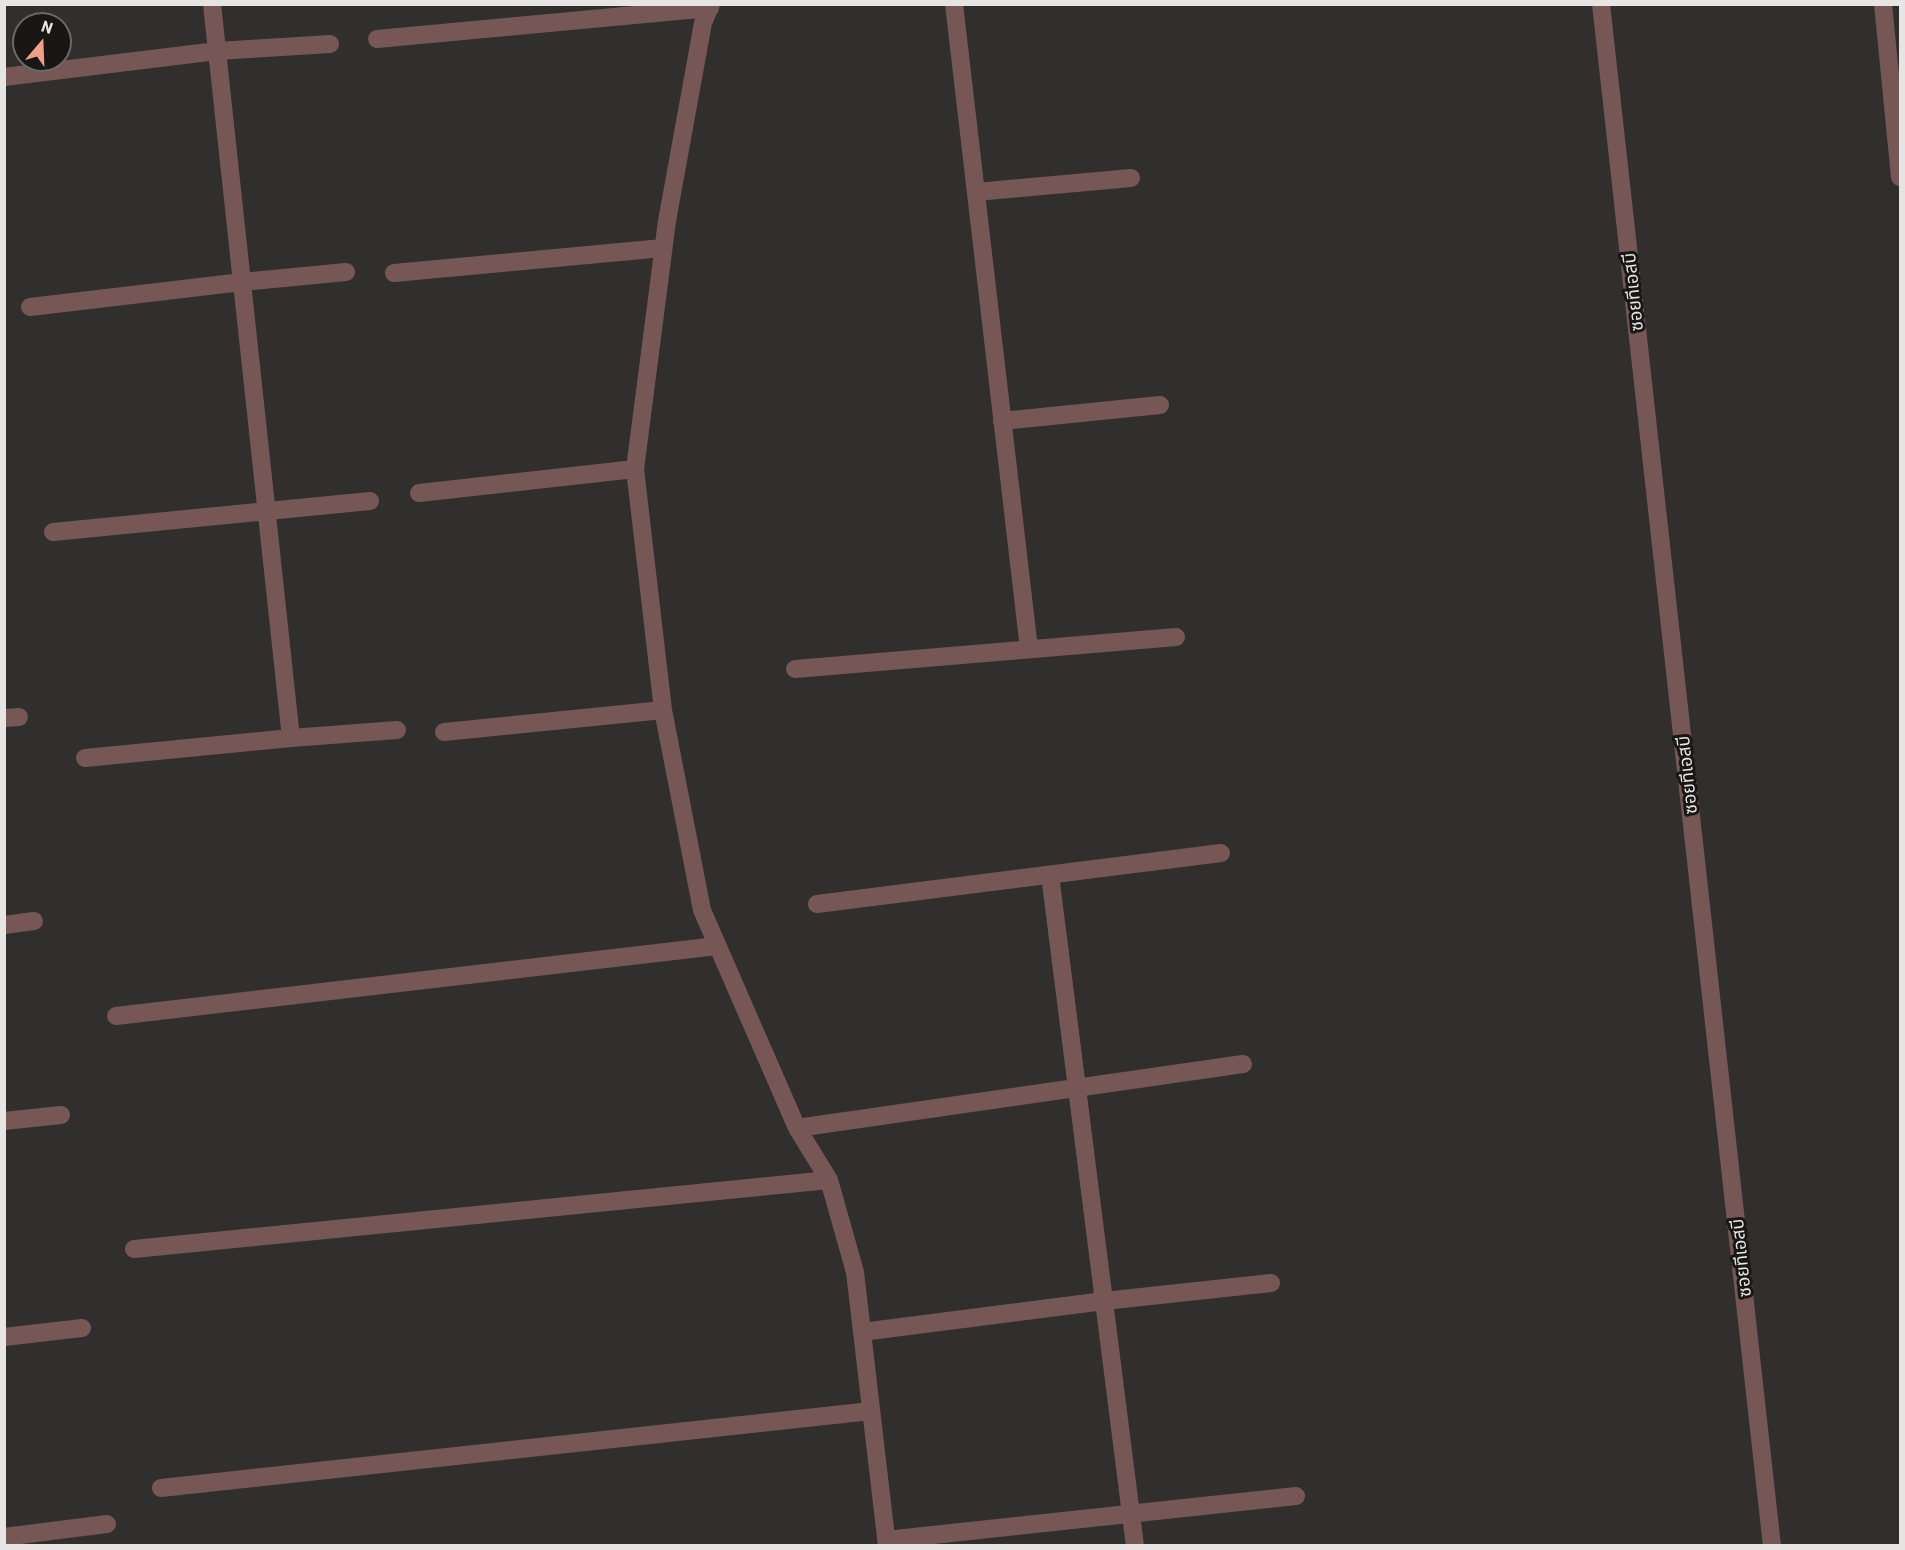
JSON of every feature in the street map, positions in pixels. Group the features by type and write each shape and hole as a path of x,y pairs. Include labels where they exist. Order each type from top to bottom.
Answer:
{"street":[{"path":"212,4 291,738"},
{"path":"954,4 1029,649"},
{"name":"ซอยทีเอสบี","path":"1601,4 1772,1545"},
{"path":"1882,4 1900,177"},
{"path":"378,39 710,6 703,23 663,248 635,469 663,710 702,910 797,1128 829,1180 855,1272 886,1543 1296,1496"},
{"path":"4,77 217,51 330,44"},
{"path":"976,192 1131,178"},
{"path":"394,273 663,248"},
{"path":"30,307 346,272"},
{"path":"1002,421 1160,405"},
{"path":"419,493 635,469"},
{"path":"53,532 370,501"},
{"path":"795,669 1176,637"},
{"path":"444,732 663,710"},
{"path":"85,758 398,730"},
{"path":"817,904 1221,853"},
{"path":"1050,875 1134,1545"},
{"path":"4,925 34,921"},
{"path":"116,1016 717,946"},
{"path":"797,1128 1244,1064"},
{"path":"4,1121 61,1115"},
{"path":"134,1249 829,1180"},
{"path":"862,1332 1104,1301 1271,1283"},
{"path":"4,1338 82,1328"},
{"path":"161,1488 871,1410"},
{"path":"4,1537 107,1524"}]}
